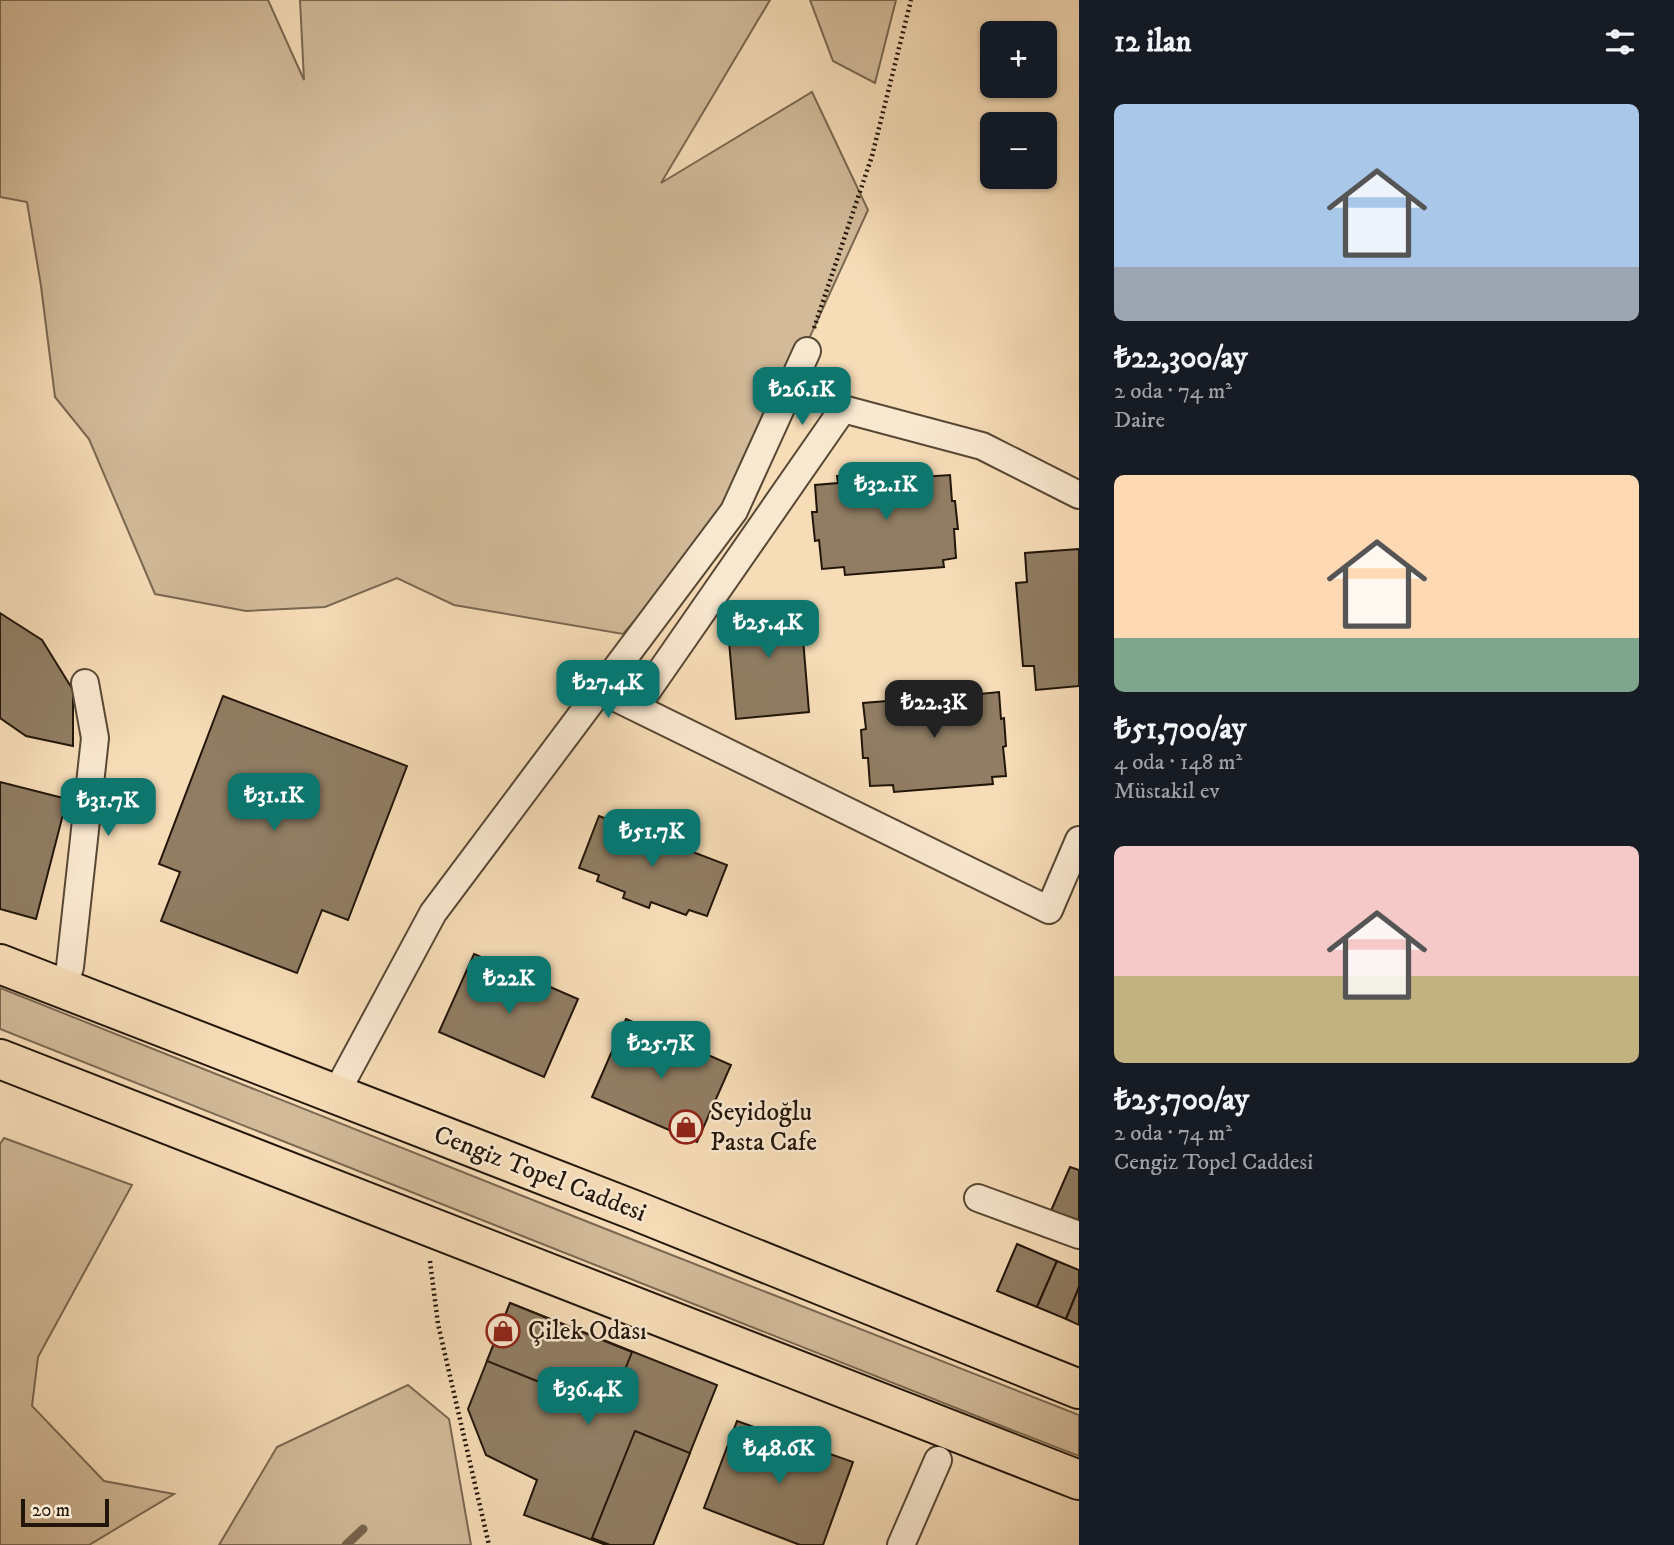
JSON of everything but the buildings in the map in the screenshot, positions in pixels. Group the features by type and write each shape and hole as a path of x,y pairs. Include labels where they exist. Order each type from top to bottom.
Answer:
{"main road":[{"name":"Cengiz Topel Caddesi","path":"0,964 634,1210 1079,1389"},
{"path":"0,1059 1079,1480"}],"street":[{"path":"335,1095 433,913 734,512 807,351"},
{"path":"636,707 843,409 982,446 1079,495"},
{"path":"63,989 70,967 95,738 85,683"},
{"path":"600,690 1049,910 1079,840"},
{"path":"978,1198 1079,1235"},
{"path":"901,1545 938,1460"}],"path":[{"path":"807,351 872,156 911,0"},
{"path":"442,1231 429,1263 438,1324 489,1545"}],"shaded area":[{"path":"0,0 268,0 304,80 300,0 770,0 661,183 812,92 868,210 731,509 623,634 454,605 397,578 325,607 246,611 155,594 89,439 55,397 27,202 0,197"},
{"path":"810,0 896,0 875,83 833,61"},
{"path":"0,988 1079,1415 1079,1456 0,1029"},
{"path":"4,1138 132,1185 38,1357 32,1406 104,1481 174,1494 89,1545 0,1545 0,1144"},
{"path":"408,1385 449,1419 471,1545 219,1545 277,1447"}],"waterway":[{"path":"346,1545 363,1529"}],"place":[{"name":"Seyidoğlu Pasta Cafe","path":"686,1127"},
{"name":"Çilek Odası","path":"503,1331"}]}
